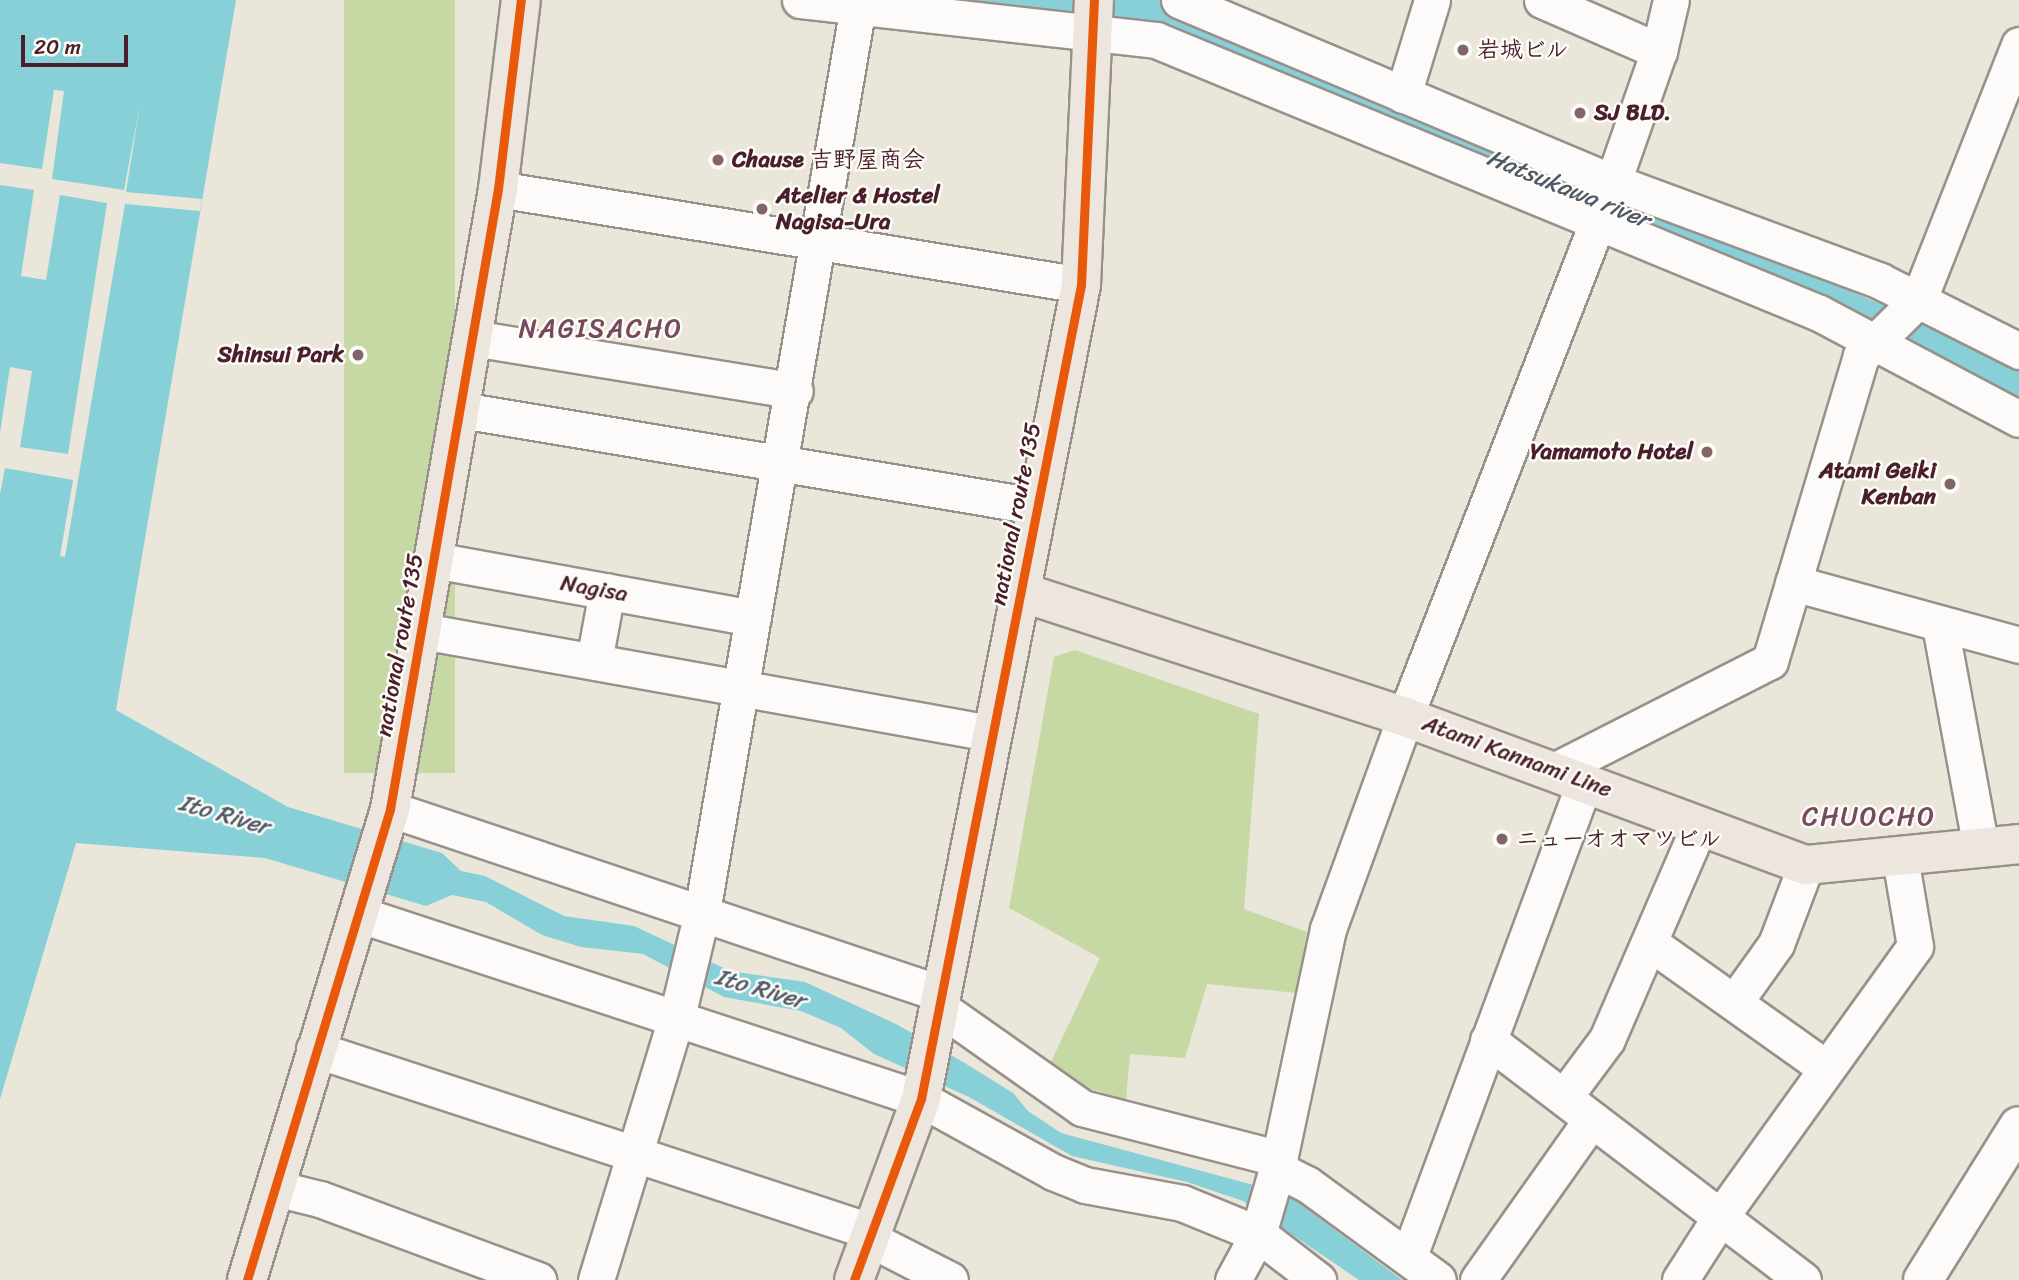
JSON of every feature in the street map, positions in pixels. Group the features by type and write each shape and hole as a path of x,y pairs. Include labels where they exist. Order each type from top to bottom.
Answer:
{"main road":[{"name":"national route 135","path":"247,1280 314,1049 386,820 422,631 498,188 520,0"},
{"name":"national route 135","path":"923,1088 990,733 1021,592 1035,506 1081,285 1094,15"},
{"name":"Atami Kannami Line","path":"1021,592 1405,717 1571,775 1806,865 2019,844"},
{"path":"853,1280 923,1088"}],"street":[{"path":"800,0 859,3 1054,30 1094,15 1595,224 1819,313 2019,419"},
{"path":"1179,0 1613,182 1919,299 2019,351"},
{"path":"1403,95 1432,0"},
{"path":"1542,0 1659,51"},
{"path":"1233,1280 1258,1234 1279,1164 1328,929 1405,717 1613,182 1659,51 1671,0"},
{"path":"596,1280 677,1013 702,912 859,3"},
{"path":"1409,1256 1488,1040 1571,775 1770,662 1861,356 1919,299 2009,102 2019,45"},
{"path":"498,188 818,239 1081,285"},
{"path":"473,338 794,391"},
{"path":"461,410 1035,506"},
{"name":"Nagisa","path":"434,560 753,618"},
{"path":"1794,583 2019,645"},
{"path":"594,661 607,591"},
{"path":"1940,625 1981,848"},
{"path":"422,631 741,686 990,733"},
{"path":"386,820 702,912 939,1010 1082,1108 1279,1164 1409,1256 1438,1280"},
{"path":"1564,1097 1607,1039 1699,826"},
{"path":"1680,1280 1721,1216 1914,946 1900,856"},
{"path":"1736,1000 1776,944 1806,865"},
{"path":"360,905 677,1013 923,1088 1085,1185 1182,1203 1258,1234 1318,1280"},
{"path":"1650,943 1736,1000 1826,1068"},
{"path":"1488,1040 1803,1280"},
{"path":"314,1049 635,1154 869,1235 950,1280"},
{"path":"1478,1280 1592,1119"},
{"path":"1923,1280 2019,1126"},
{"path":"275,1188 320,1199 538,1280"}],"green space":[{"path":"344,0 455,0 455,773 344,773"},
{"path":"1075,650 1259,714 1244,909 1307,932 1296,993 1207,984 1185,1058 1130,1054 1126,1100 1085,1087 1050,1064 1100,958 1009,908 1054,657"}],"water":[{"name":"Ito River","path":"0,0 236,0 116,710 288,807 442,853 461,871 485,876 564,916 634,926 730,971 805,982 896,1024 963,1062 1013,1093 1028,1111 1061,1133 1287,1194 1402,1280 1359,1280 1243,1201 1187,1182 1072,1156 969,1097 874,1054 841,1028 801,1011 724,997 643,954 581,947 542,935 486,902 452,895 426,906 265,858 76,843 0,1099"},
{"name":"Hatsukawa river","path":"962,0 1167,0 2019,363 2019,401 1061,14"}],"pier":[{"path":"54,90 64,91 52,179 124,190 140,104 126,192 202,199 200,211 125,204 65,557 60,556 73,480 5,468 0,494 0,433 10,367 32,371 20,447 68,454 107,203 60,195 46,280 21,276 34,190 0,185 0,163 42,169"}],"cycle path":[{"path":"247,1280 390,809 498,189 521,0"},
{"path":"854,1280 921,1099 1081,285 1094,0"}],"place":[{"name":"岩城ビル","path":"1463,50"},
{"name":"SJ BLD.","path":"1580,113"},
{"name":"Chause 吉野屋商会","path":"718,160"},
{"name":"Atelier & Hostel Nagisa-Ura","path":"762,209"},
{"name":"Shinsui Park","path":"358,355"},
{"name":"Yamamoto Hotel","path":"1707,452"},
{"name":"Atami Geiki Kenban","path":"1950,484"},
{"name":"ニューオオマツビル","path":"1502,839"}],"district":[{"name":"NAGISACHO","path":"601,329"},
{"name":"CHUOCHO","path":"1869,817"}]}
